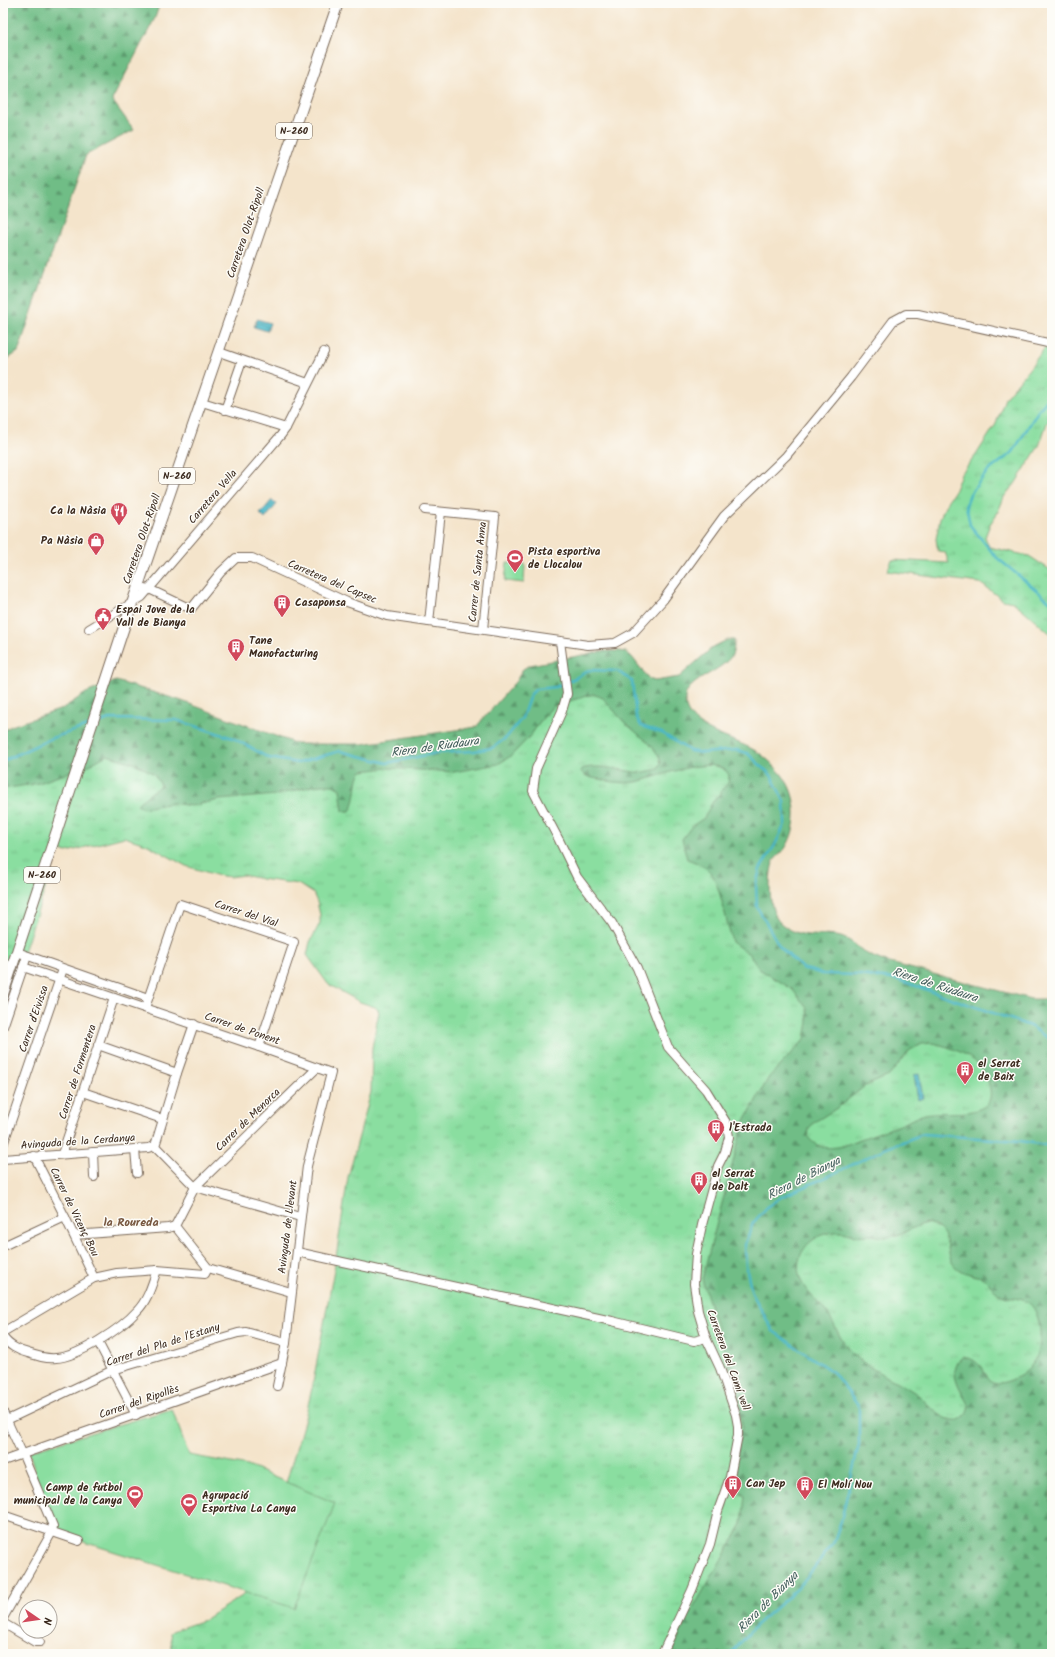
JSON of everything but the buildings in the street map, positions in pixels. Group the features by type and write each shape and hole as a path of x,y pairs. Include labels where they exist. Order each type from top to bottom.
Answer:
{"main road":[{"name":"Carretera Olot-Ripoll","path":"3,994 26,956 82,756 105,685 338,3"}],"street":[{"name":"Carretera del Capsec","path":"138,587 149,589 191,609 221,572 236,558 252,558 302,582 387,616 483,629 545,640 588,645 615,643 633,633 663,600 724,516 786,456 851,377 894,321 906,314 918,314 1052,344"},
{"path":"218,352 308,383"},
{"name":"Carretera Vella","path":"89,629 142,597 286,428 324,352"},
{"path":"225,410 242,361"},
{"path":"202,402 286,428"},
{"path":"425,510 441,512 429,622"},
{"name":"Carrer de Santa Anna","path":"441,512 495,517 483,629"},
{"name":"Carretera del Camí vell","path":"560,641 567,694 562,711 536,768 533,791 577,877 612,923 637,968 668,1047 706,1090 727,1124 729,1137 713,1183 696,1254 694,1284 698,1311 706,1338 720,1368 736,1415 738,1435 730,1477 718,1512 710,1544 692,1590 662,1654"},
{"name":"Carrer del Vial","path":"148,998 180,904 294,942 259,1047"},
{"path":"3,1027 26,956 148,998 145,1008"},
{"name":"Carrer de Ponent","path":"23,967 194,1024 331,1073"},
{"name":"Carrer d'Eivissa","path":"3,1145 63,969"},
{"name":"Carrer de Formentera","path":"62,1154 114,998"},
{"path":"194,1024 162,1119 155,1146 195,1187 300,1217"},
{"path":"98,1045 177,1073"},
{"name":"Carrer de Menorca","path":"176,1226 195,1187 317,1068"},
{"name":"Avinguda de Llevant","path":"277,1386 286,1343 307,1166 331,1073"},
{"path":"83,1092 162,1119"},
{"name":"Avinguda de la Cerdanya","path":"3,1159 135,1149 155,1146"},
{"path":"135,1149 137,1173"},
{"path":"93,1152 94,1177"},
{"name":"Carrer de Vicenç Bou","path":"34,1156 66,1217 94,1278"},
{"path":"3,1246 66,1217"},
{"path":"74,1235 168,1228 176,1226 208,1268 291,1292"},
{"path":"297,1252 612,1321 694,1341 706,1338"},
{"path":"3,1332 94,1278 157,1270 205,1274 208,1268"},
{"path":"3,1337 6,1342 22,1352 40,1357 56,1358 76,1353 98,1342 137,1312 145,1301 157,1270"},
{"name":"Carrer del Pla de l'Estany","path":"5,1416 114,1370 238,1333 246,1332 286,1343"},
{"path":"98,1342 114,1370 136,1415"},
{"name":"Carrer del Ripollès","path":"3,1461 22,1453 136,1415 282,1363"},
{"path":"3,1618 52,1532 53,1526 5,1416"},
{"path":"3,1514 79,1541"},
{"path":"3,1623 35,1642 40,1642"}],"green space":[{"path":"3,3 160,3 155,18 112,100 134,130 86,155 18,352 3,362"},
{"path":"1052,338 1052,417 1047,423 1039,446 1015,484 1004,497 985,537 989,547 1029,556 1052,571 1052,635 1013,602 1003,600 980,583 887,571 892,560 949,563 945,552 938,551 936,539 940,518 948,500 954,492 961,474 976,455 996,424 1005,398"},
{"name":"Pista esportiva de Llocalou","path":"507,563 525,564 524,583 505,581"},
{"path":"727,640 734,640 733,653 727,661 696,682 686,694 685,702 688,712 694,720 713,732 758,752 766,758 783,776 792,793 795,811 793,830 785,849 773,863 770,878 770,897 774,914 778,920 787,928 795,932 807,935 844,938 852,942 866,953 886,962 1031,999 1052,999 1052,1654 672,1654 684,1624 742,1524 745,1495 731,1489 742,1426 739,1399 702,1279 743,1124 769,1077 805,1039 808,1022 807,1008 792,989 759,969 749,954 732,942 714,878 706,868 687,859 682,839 692,826 704,818 712,803 728,783 729,775 722,768 699,766 685,768 631,783 613,782 586,776 580,770 599,767 643,772 657,769 661,763 659,756 650,744 624,722 603,698 593,694 553,706 531,735 511,756 498,764 454,772 387,768 362,771 358,779 355,801 350,811 343,811 340,789 333,785 317,785 276,795 219,800 191,806 173,803 143,808 137,805 139,802 161,785 154,774 136,764 107,755 89,765 39,783 3,789 3,731 11,726 62,709 86,693 116,681 179,700 297,744 362,744 476,727 516,681 523,669 530,665 604,651 620,651 626,652 632,657 649,679 655,681 679,677 713,647","holes":["933,1043 962,1053 980,1066 986,1076 990,1090 990,1099 985,1106 971,1111 922,1115 900,1125 838,1147 828,1148 819,1146 808,1137 809,1129 813,1123 837,1108 865,1086 889,1076 910,1050 922,1044","926,1223 936,1226 942,1231 950,1258 958,1269 983,1278 1001,1295 1020,1299 1030,1304 1034,1308 1040,1327 1040,1341 1036,1358 1024,1373 1011,1380 1003,1383 992,1381 974,1361 962,1357 958,1363 955,1375 956,1381 969,1406 964,1416 959,1420 948,1419 943,1416 934,1410 917,1394 874,1370 858,1359 847,1348 827,1313 805,1288 799,1274 798,1266 803,1251 811,1241 822,1235 835,1232 845,1232 852,1235 891,1237"]},
{"path":"565,675 729,751 751,918 1034,1028 1052,1654 173,1654 170,1633 172,1631 204,1620 242,1596 259,1576 305,1418 312,1388 335,1264 348,1177 371,1092 372,1048 379,1011 375,1007 360,1002 328,984 307,955 310,942 320,923 317,902 313,893 298,884 243,875 230,877 216,875 186,866 146,844 124,837 67,852 54,850 57,853 3,1015 3,749 235,739 423,758"},
{"name":"Agrupació Esportiva La Canya","path":"172,1409 189,1455 248,1466 335,1503 294,1608 52,1532 29,1451"}],"water":[{"path":"257,319 270,323 267,331 254,327"},
{"path":"272,500 277,504 265,519 260,514"},
{"path":"919,1074 923,1098 918,1100 914,1075"}],"waterway":[{"name":"Riera de Bianya","path":"1052,394 1038,411 1013,452 987,472 970,494 966,505 970,525 996,557 1052,603"},
{"name":"Riera de Riudaura","path":"96,724 109,719 176,720 233,738 269,758 298,763 340,751 387,763 437,753 474,751 492,748 506,738 522,718 530,695 536,689 556,687 589,670 617,671 632,681 636,716 641,726 662,733 690,751 703,753 737,750 747,753 771,775 784,801 785,824 775,845 760,869 756,885 757,907 780,947 802,968 823,974 860,975 899,980 1030,1026 1052,1041"},
{"name":"Riera de Riudaura","path":"3,761 52,738 88,726"},
{"name":"Riera de Bianya","path":"731,1654 756,1625 798,1588 833,1544 841,1521 859,1444 859,1407 834,1373 773,1331 752,1293 746,1266 745,1244 753,1223 768,1206 781,1197 884,1149 923,1134 1020,1141 1052,1146"}],"place":[{"name":"Ca la Nàsia","path":"119,526"},
{"name":"Pa Nàsia","path":"96,556"},
{"name":"Pista esportiva de Llocalou","path":"515,573"},
{"name":"Casaponsa","path":"282,618"},
{"name":"Espai Jove de la Vall de Bianya","path":"103,631"},
{"name":"Tane Manofacturing","path":"236,662"},
{"name":"el Serrat de Baix","path":"965,1085"},
{"name":"l'Estrada","path":"716,1143"},
{"name":"el Serrat de Dalt","path":"699,1195"},
{"name":"Can Jep","path":"733,1499"},
{"name":"El Molí Nou","path":"805,1500"},
{"name":"Camp de futbol municipal de la Canya","path":"135,1509"},
{"name":"Agrupació Esportiva La Canya","path":"189,1517"}],"district":[{"name":"la Roureda","path":"131,1222"}]}
